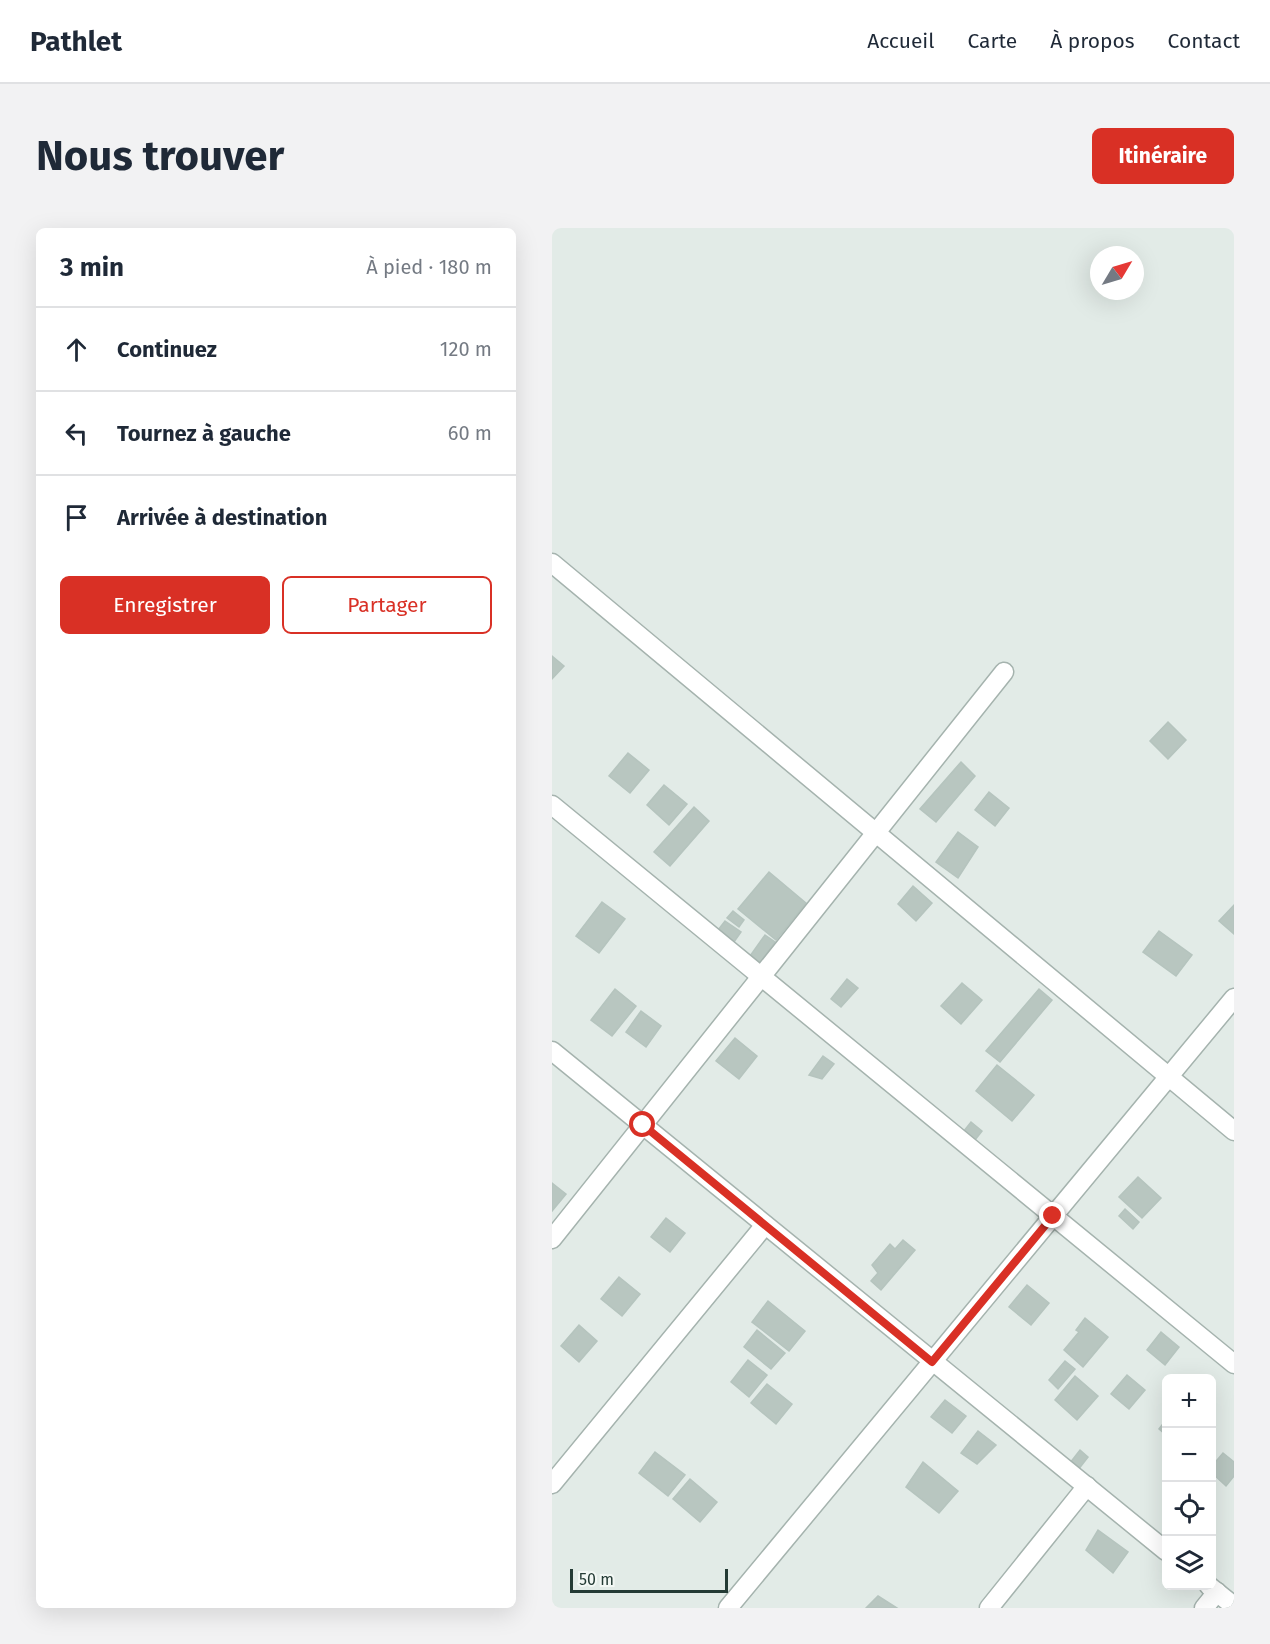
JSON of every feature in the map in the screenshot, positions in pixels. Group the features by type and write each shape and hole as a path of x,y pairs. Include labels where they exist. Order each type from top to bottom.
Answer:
{"street":[{"path":"555,572 876,833 1234,1131"},
{"path":"552,1239 1004,672"},
{"path":"552,805 1234,1364"},
{"path":"728,1608 1234,998"},
{"path":"552,1051 1162,1547"},
{"path":"552,1484 765,1225"},
{"path":"989,1608 1087,1486"},
{"path":"1204,1608 1213,1590"},
{"path":"1214,1590 1234,1606"}],"building":[{"path":"552,656 564,666 552,679"},
{"path":"1168,722 1186,740 1168,759 1150,741"},
{"path":"628,753 649,770 630,793 609,776"},
{"path":"961,762 975,776 936,822 920,809"},
{"path":"664,785 687,804 669,825 647,805"},
{"path":"989,792 1009,808 995,826 975,810"},
{"path":"694,807 709,821 670,866 654,852"},
{"path":"958,832 978,847 958,878 936,862"},
{"path":"769,872 806,903 776,940 738,909"},
{"path":"913,886 932,903 916,921 898,904"},
{"path":"602,902 625,919 599,953 576,936"},
{"path":"1234,905 1234,934 1219,921"},
{"path":"733,911 744,920 739,927 727,918"},
{"path":"725,921 741,932 734,942 718,930"},
{"path":"1159,931 1192,955 1176,976 1143,952"},
{"path":"765,935 775,942 760,963 750,956"},
{"path":"847,979 858,988 841,1007 831,999"},
{"path":"962,983 982,1000 961,1024 941,1006"},
{"path":"615,989 636,1006 612,1036 591,1020"},
{"path":"1039,989 1052,1000 1000,1062 986,1051"},
{"path":"641,1011 661,1026 646,1047 626,1032"},
{"path":"735,1038 757,1056 739,1079 716,1061"},
{"path":"823,1056 834,1064 822,1079 809,1075"},
{"path":"997,1065 1034,1095 1012,1121 976,1091"},
{"path":"971,1122 982,1131 975,1140 964,1131"},
{"path":"1138,1177 1161,1198 1142,1218 1119,1197"},
{"path":"552,1183 566,1194 552,1211"},
{"path":"1125,1209 1139,1222 1133,1229 1119,1216"},
{"path":"666,1218 685,1233 670,1252 651,1237"},
{"path":"903,1240 915,1250 881,1290 871,1281 878,1273 872,1265 890,1244 895,1249"},
{"path":"619,1277 640,1294 622,1316 601,1299"},
{"path":"1027,1285 1049,1303 1031,1325 1009,1307"},
{"path":"768,1301 805,1331 789,1351 752,1322"},
{"path":"1085,1318 1108,1337 1083,1367 1064,1350 1079,1332 1076,1330"},
{"path":"579,1325 597,1341 579,1362 561,1346"},
{"path":"757,1330 785,1353 771,1369 744,1347"},
{"path":"1161,1332 1179,1347 1165,1365 1147,1350"},
{"path":"748,1360 767,1375 749,1397 731,1382"},
{"path":"1065,1361 1075,1369 1058,1389 1049,1380"},
{"path":"1127,1375 1145,1390 1129,1409 1111,1394"},
{"path":"1075,1376 1098,1396 1077,1420 1055,1400"},
{"path":"767,1384 792,1404 776,1424 751,1403"},
{"path":"945,1400 966,1416 952,1433 931,1417"},
{"path":"978,1431 996,1445 977,1464 961,1453"},
{"path":"1080,1450 1088,1457 1078,1470 1070,1463"},
{"path":"655,1452 685,1475 668,1496 639,1473"},
{"path":"1223,1453 1234,1462 1234,1476 1226,1486 1216,1477 1216,1461"},
{"path":"923,1462 958,1491 939,1513 906,1487"},
{"path":"690,1479 717,1502 700,1522 673,1499"},
{"path":"1098,1530 1128,1552 1113,1573 1086,1550"},
{"path":"878,1596 897,1608 866,1608"}],"route":[{"path":"643,1125 932,1362 1053,1216"}]}
